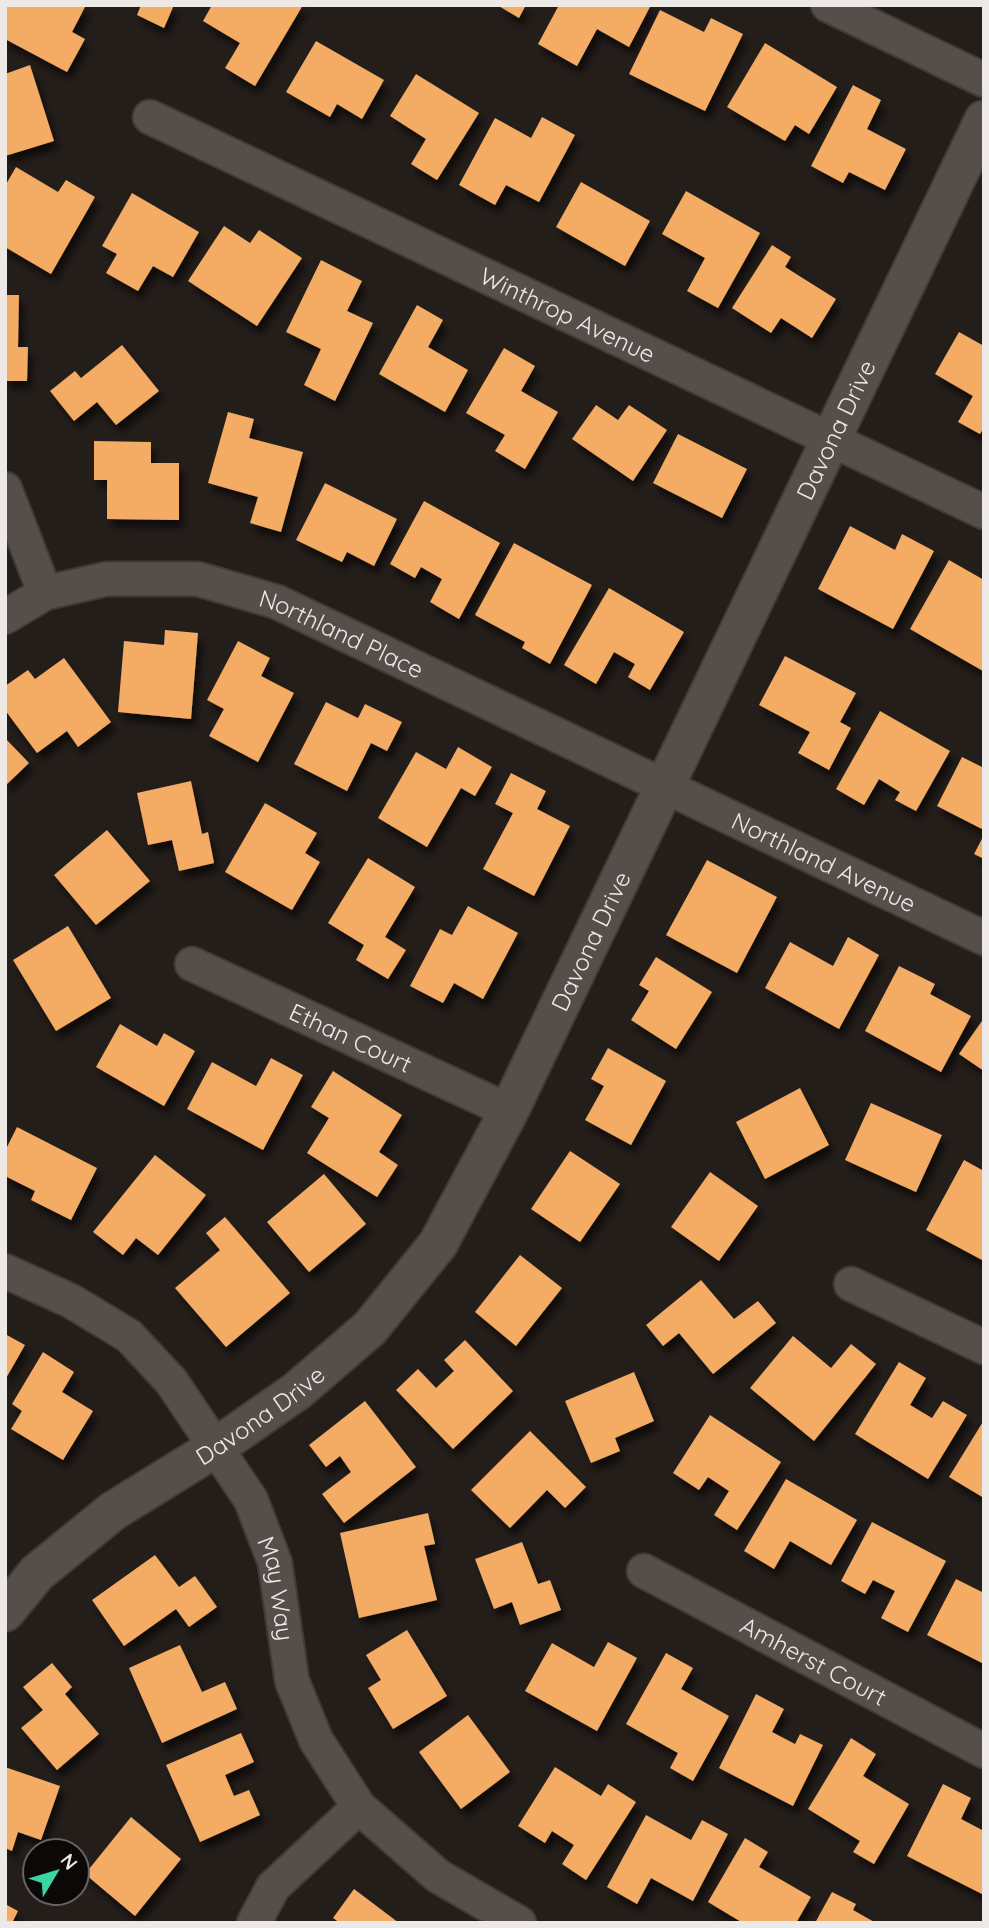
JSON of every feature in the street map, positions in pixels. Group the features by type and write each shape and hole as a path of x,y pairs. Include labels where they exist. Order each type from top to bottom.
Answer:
{"street":[{"path":"828,5 984,80"},
{"name":"Winthrop Avenue","path":"150,117 984,512"},
{"name":"Davona Drive","path":"5,1612 37,1573 113,1511 215,1448 297,1391 370,1328 438,1244 509,1111 984,120"},
{"path":"5,489 45,593"},
{"name":"Northland Place","path":"5,617 45,593 106,579 198,579 277,602 664,784"},
{"name":"Northland Avenue","path":"664,784 984,938"},
{"name":"Ethan Court","path":"192,964 509,1111"},
{"name":"May Way","path":"5,1271 71,1301 129,1336 171,1381 251,1500 275,1563 292,1681 316,1740 359,1807 438,1876 519,1923"},
{"path":"851,1284 984,1347"},
{"name":"Amherst Court","path":"644,1572 984,1751"},
{"path":"254,1923 273,1887 359,1807"}],"building":[{"path":"5,5 86,5 72,32 85,39 67,72 5,39"},
{"path":"141,5 174,5 164,28 137,15"},
{"path":"212,5 303,5 255,86 225,68 240,43 203,21"},
{"path":"497,5 526,5 519,18"},
{"path":"559,5 651,5 629,47 597,29 577,66 538,44"},
{"path":"660,10 704,32 711,18 743,34 705,111 629,74"},
{"path":"316,41 384,80 362,119 337,104 330,117 286,92"},
{"path":"765,43 837,87 809,134 795,125 785,141 727,107"},
{"path":"30,65 54,141 5,156 5,74"},
{"path":"416,74 479,113 437,180 411,164 426,139 390,116"},
{"path":"853,85 881,100 867,129 906,149 885,190 849,172 843,183 811,166"},
{"path":"542,117 575,135 539,202 506,185 495,205 459,185 495,118 531,138"},
{"path":"16,167 58,192 66,180 95,197 51,274 5,247 5,186"},
{"path":"581,182 650,221 625,266 556,227"},
{"path":"686,191 760,233 718,308 687,291 705,258 662,234"},
{"path":"132,193 199,232 173,277 153,266 138,291 106,273 117,254 102,246"},
{"path":"224,226 250,243 259,230 302,258 257,326 188,281"},
{"path":"772,245 791,257 785,267 836,299 812,338 781,318 771,333 732,308"},
{"path":"321,260 362,281 347,311 373,323 335,401 304,385 321,349 286,332"},
{"path":"5,295 19,295 18,347 28,347 27,381 5,381"},
{"path":"417,305 443,320 428,347 468,370 445,412 379,374"},
{"path":"959,332 984,346 984,427 980,434 958,422 973,396 935,374"},
{"path":"122,345 159,391 116,425 97,402 74,421 50,391 75,371 81,378"},
{"path":"504,348 535,366 521,391 558,412 525,469 495,451 505,435 466,413"},
{"path":"596,405 618,420 629,405 667,430 633,481 572,439"},
{"path":"228,412 254,419 249,438 303,452 281,532 250,523 258,497 208,483"},
{"path":"678,434 747,469 722,518 653,483"},
{"path":"94,441 151,442 151,463 179,463 179,520 107,519 107,480 94,480"},
{"path":"325,483 397,519 374,566 347,552 342,562 296,540"},
{"path":"424,501 500,543 459,619 430,602 442,579 421,567 415,578 390,564"},
{"path":"850,526 895,550 902,534 934,551 893,629 818,589"},
{"path":"514,543 592,585 550,664 522,648 525,642 475,615"},
{"path":"949,560 984,580 983,671 910,629"},
{"path":"609,588 684,632 650,690 628,677 635,664 614,652 596,684 564,665"},
{"path":"165,630 198,633 191,719 118,712 124,641 164,645"},
{"path":"238,641 270,658 261,676 294,693 258,762 209,736 224,709 207,700"},
{"path":"785,656 856,693 840,722 851,728 829,770 798,753 810,732 759,705"},
{"path":"64,658 111,722 78,747 67,731 37,753 5,710 5,686 28,670 35,679"},
{"path":"326,702 358,718 365,704 402,722 387,751 371,743 347,791 294,764"},
{"path":"880,711 950,751 916,811 895,800 900,792 879,779 864,805 836,789"},
{"path":"5,738 29,763 5,786"},
{"path":"458,747 492,767 475,796 461,788 427,847 378,818 416,752 446,769"},
{"path":"962,757 984,768 984,830 937,806"},
{"path":"511,773 546,791 537,809 570,826 534,896 483,869 513,813 495,804"},
{"path":"191,781 202,834 208,832 214,863 179,871 172,840 148,845 137,793"},
{"path":"265,803 317,833 305,853 320,862 292,910 225,872"},
{"path":"107,830 150,881 96,925 54,875"},
{"path":"984,835 984,859 974,854"},
{"path":"368,858 415,887 385,937 406,950 388,979 356,960 364,945 328,923"},
{"path":"707,860 777,897 737,973 666,935"},
{"path":"468,906 518,933 483,999 454,983 443,1003 410,986 440,929 452,935"},
{"path":"68,926 111,998 56,1031 13,960"},
{"path":"848,937 879,955 839,1029 765,988 790,942 833,966"},
{"path":"656,957 712,992 676,1049 631,1020 649,991 639,985"},
{"path":"899,966 935,984 930,994 971,1016 941,1072 865,1031"},
{"path":"984,1018 984,1071 959,1054"},
{"path":"120,1024 157,1046 164,1033 195,1051 164,1106 96,1067"},
{"path":"608,1048 666,1081 631,1145 585,1120 604,1086 591,1079"},
{"path":"271,1058 303,1075 263,1150 187,1109 212,1062 256,1086"},
{"path":"333,1071 402,1115 379,1152 398,1165 377,1197 307,1153 329,1118 311,1107"},
{"path":"800,1088 829,1145 765,1179 736,1122"},
{"path":"871,1103 942,1135 916,1192 845,1160"},
{"path":"17,1127 97,1168 71,1220 31,1200 35,1191 5,1176 5,1151"},
{"path":"570,1151 620,1184 580,1242 531,1209"},
{"path":"155,1155 206,1195 158,1255 136,1238 123,1255 93,1232"},
{"path":"964,1160 984,1171 984,1261 926,1230"},
{"path":"710,1172 758,1206 719,1261 671,1227"},
{"path":"324,1174 366,1224 309,1272 267,1222"},
{"path":"225,1217 290,1293 226,1347 175,1288 220,1250 206,1233"},
{"path":"520,1255 562,1288 516,1346 475,1312"},
{"path":"701,1280 734,1319 758,1301 776,1323 713,1374 679,1333 663,1346 646,1325"},
{"path":"5,1334 25,1345 5,1380"},
{"path":"793,1336 831,1368 851,1344 876,1364 814,1441 750,1388"},
{"path":"465,1340 513,1391 453,1449 396,1390 418,1369 436,1388 454,1371 444,1360"},
{"path":"43,1352 74,1372 62,1392 93,1411 63,1460 11,1429 22,1411 12,1404"},
{"path":"899,1362 926,1378 910,1405 932,1418 943,1401 967,1415 928,1479 855,1434"},
{"path":"634,1372 654,1421 615,1438 620,1451 591,1463 565,1401"},
{"path":"365,1401 416,1467 344,1523 322,1494 351,1472 340,1456 326,1467 309,1445"},
{"path":"710,1415 781,1462 737,1530 714,1515 729,1491 708,1477 699,1490 673,1473"},
{"path":"984,1420 984,1498 949,1477"},
{"path":"530,1431 586,1487 565,1508 547,1490 510,1528 471,1490"},
{"path":"786,1479 857,1520 831,1565 790,1541 774,1569 744,1551"},
{"path":"428,1513 435,1544 424,1546 437,1600 359,1618 340,1533"},
{"path":"872,1522 946,1561 908,1632 881,1618 895,1591 873,1580 865,1594 841,1581"},
{"path":"522,1542 538,1584 550,1580 561,1610 520,1625 512,1602 494,1609 475,1559"},
{"path":"155,1555 179,1587 195,1576 217,1607 189,1627 176,1609 124,1646 92,1600"},
{"path":"956,1579 984,1593 984,1664 927,1635"},
{"path":"407,1630 447,1696 393,1729 368,1688 381,1680 366,1655"},
{"path":"608,1642 637,1658 597,1731 525,1691 552,1643 594,1667"},
{"path":"180,1645 202,1692 225,1682 237,1709 162,1743 129,1668"},
{"path":"666,1653 693,1668 681,1689 729,1716 693,1781 670,1768 678,1753 626,1724"},
{"path":"52,1663 72,1687 65,1694 99,1734 57,1770 21,1728 43,1710 23,1687"},
{"path":"756,1694 784,1709 772,1732 795,1744 800,1734 823,1745 793,1806 719,1768"},
{"path":"468,1715 510,1772 461,1809 419,1752"},
{"path":"241,1733 254,1762 225,1775 234,1796 249,1790 260,1815 200,1842 166,1765"},
{"path":"851,1738 876,1754 863,1776 909,1804 874,1864 853,1852 860,1841 808,1809"},
{"path":"5,1767 60,1786 42,1837 18,1832 12,1851 5,1848"},
{"path":"555,1767 601,1796 608,1784 636,1802 586,1880 562,1864 574,1845 552,1831 545,1843 518,1826"},
{"path":"943,1784 971,1798 961,1819 984,1831 984,1895 907,1856"},
{"path":"646,1815 691,1840 702,1820 728,1834 693,1901 651,1878 637,1904 607,1887"},
{"path":"131,1817 181,1859 135,1916 91,1879 91,1867"},
{"path":"745,1838 768,1852 759,1867 811,1897 796,1923 743,1923 708,1902"},
{"path":"354,1889 399,1923 340,1923 333,1918"},
{"path":"832,1892 856,1904 853,1910 876,1923 815,1923"},
{"path":"5,1904 18,1911 12,1923 5,1923"}]}
